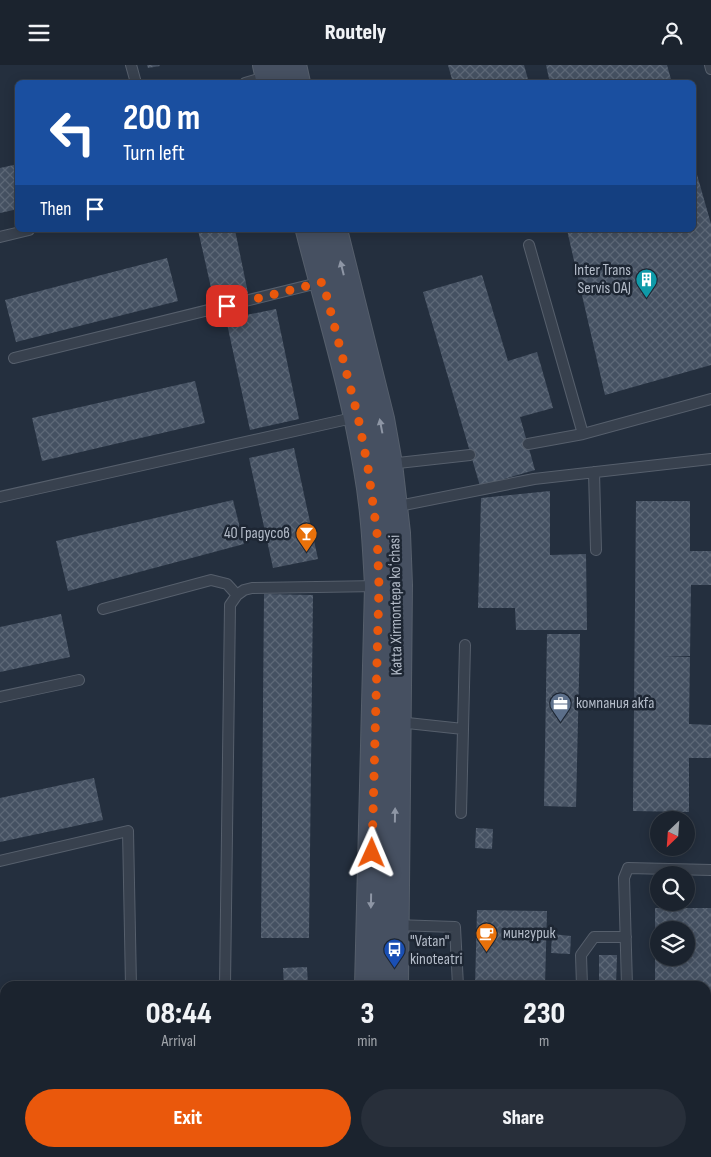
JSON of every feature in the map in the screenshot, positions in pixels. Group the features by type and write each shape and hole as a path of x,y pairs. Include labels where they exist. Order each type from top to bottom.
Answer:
{"main road":[{"path":"269,74 287,80"},
{"name":"Katta Xirmontepa koʻchasi","path":"310,232 358,417 393,507 369,981"},
{"name":"Katta Xirmontepa koʻchasi","path":"333,232 380,419 377,533 388,586 397,722 394,981"}],"lane":[{"path":"131,65 135,80"},
{"path":"710,65 711,69"},
{"path":"0,237 21,232"},
{"path":"529,245 583,434"},
{"path":"14,359 323,282"},
{"path":"528,444 583,434 711,399"},
{"path":"0,497 358,417"},
{"path":"378,466 470,455"},
{"path":"393,507 534,479 711,459"},
{"path":"594,472 596,550"},
{"path":"103,609 211,580 227,585 237,595"},
{"path":"225,981 230,605 237,595 252,587 388,586"},
{"path":"461,813 465,645"},
{"path":"0,697 79,680"},
{"path":"397,722 463,729"},
{"path":"0,861 128,831 131,981"},
{"path":"627,981 624,878 628,868 711,870"},
{"path":"394,925 455,927 458,981"},
{"path":"582,981 581,955 594,937 626,937"}],"building":[{"path":"147,65 159,65 160,66 148,68"},
{"path":"448,65 524,65 528,80 452,80"},
{"path":"546,65 667,65 671,80 549,80"},
{"path":"15,165 15,210 0,213 0,168"},
{"name":"Inter Trans Servis OAJ","path":"696,171 711,224 711,365 605,395 567,232 696,232"},
{"path":"198,232 235,232 248,293 214,301"},
{"path":"167,258 178,301 16,342 5,300"},
{"path":"482,275 508,361 537,352 553,408 520,417 535,470 480,486 423,292"},
{"path":"276,309 299,419 250,430 226,319"},
{"path":"195,381 205,423 42,461 32,418"},
{"path":"294,448 318,559 273,568 249,458"},
{"path":"550,491 550,555 586,554 587,630 516,630 515,608 478,608 481,498"},
{"path":"233,500 244,544 68,591 56,541"},
{"path":"636,501 690,501 690,551 711,551 711,585 691,585 690,656 663,656 690,657 689,724 711,725 711,758 689,758 689,811 633,811"},
{"path":"264,594 313,595 309,938 261,938"},
{"path":"61,614 70,657 0,672 0,627"},
{"path":"547,634 580,634 576,807 544,806"},
{"path":"94,778 103,820 0,842 0,798"},
{"path":"476,828 493,829 492,849 475,848"},
{"path":"695,908 711,908 711,981 655,981 655,966 695,966 695,921 655,921 655,911 695,911"},
{"path":"477,910 547,911 545,981 475,981"},
{"path":"552,934 571,936 570,954 551,953"},
{"path":"599,955 617,955 616,981 599,981"},
{"path":"307,967 308,981 284,981 283,968"}],"place":[{"name":"Inter Trans Servis OAJ","path":"647,298"},
{"name":"40 Градусов","path":"306,552"},
{"name":"компания akfa","path":"560,722"},
{"name":"мингурик","path":"487,952"},
{"name":"\"Vatan\" kinoteatri","path":"394,969"}],"route":[{"path":"227,306 323,282 358,417 368,468 377,533 379,586 372,853"}]}
